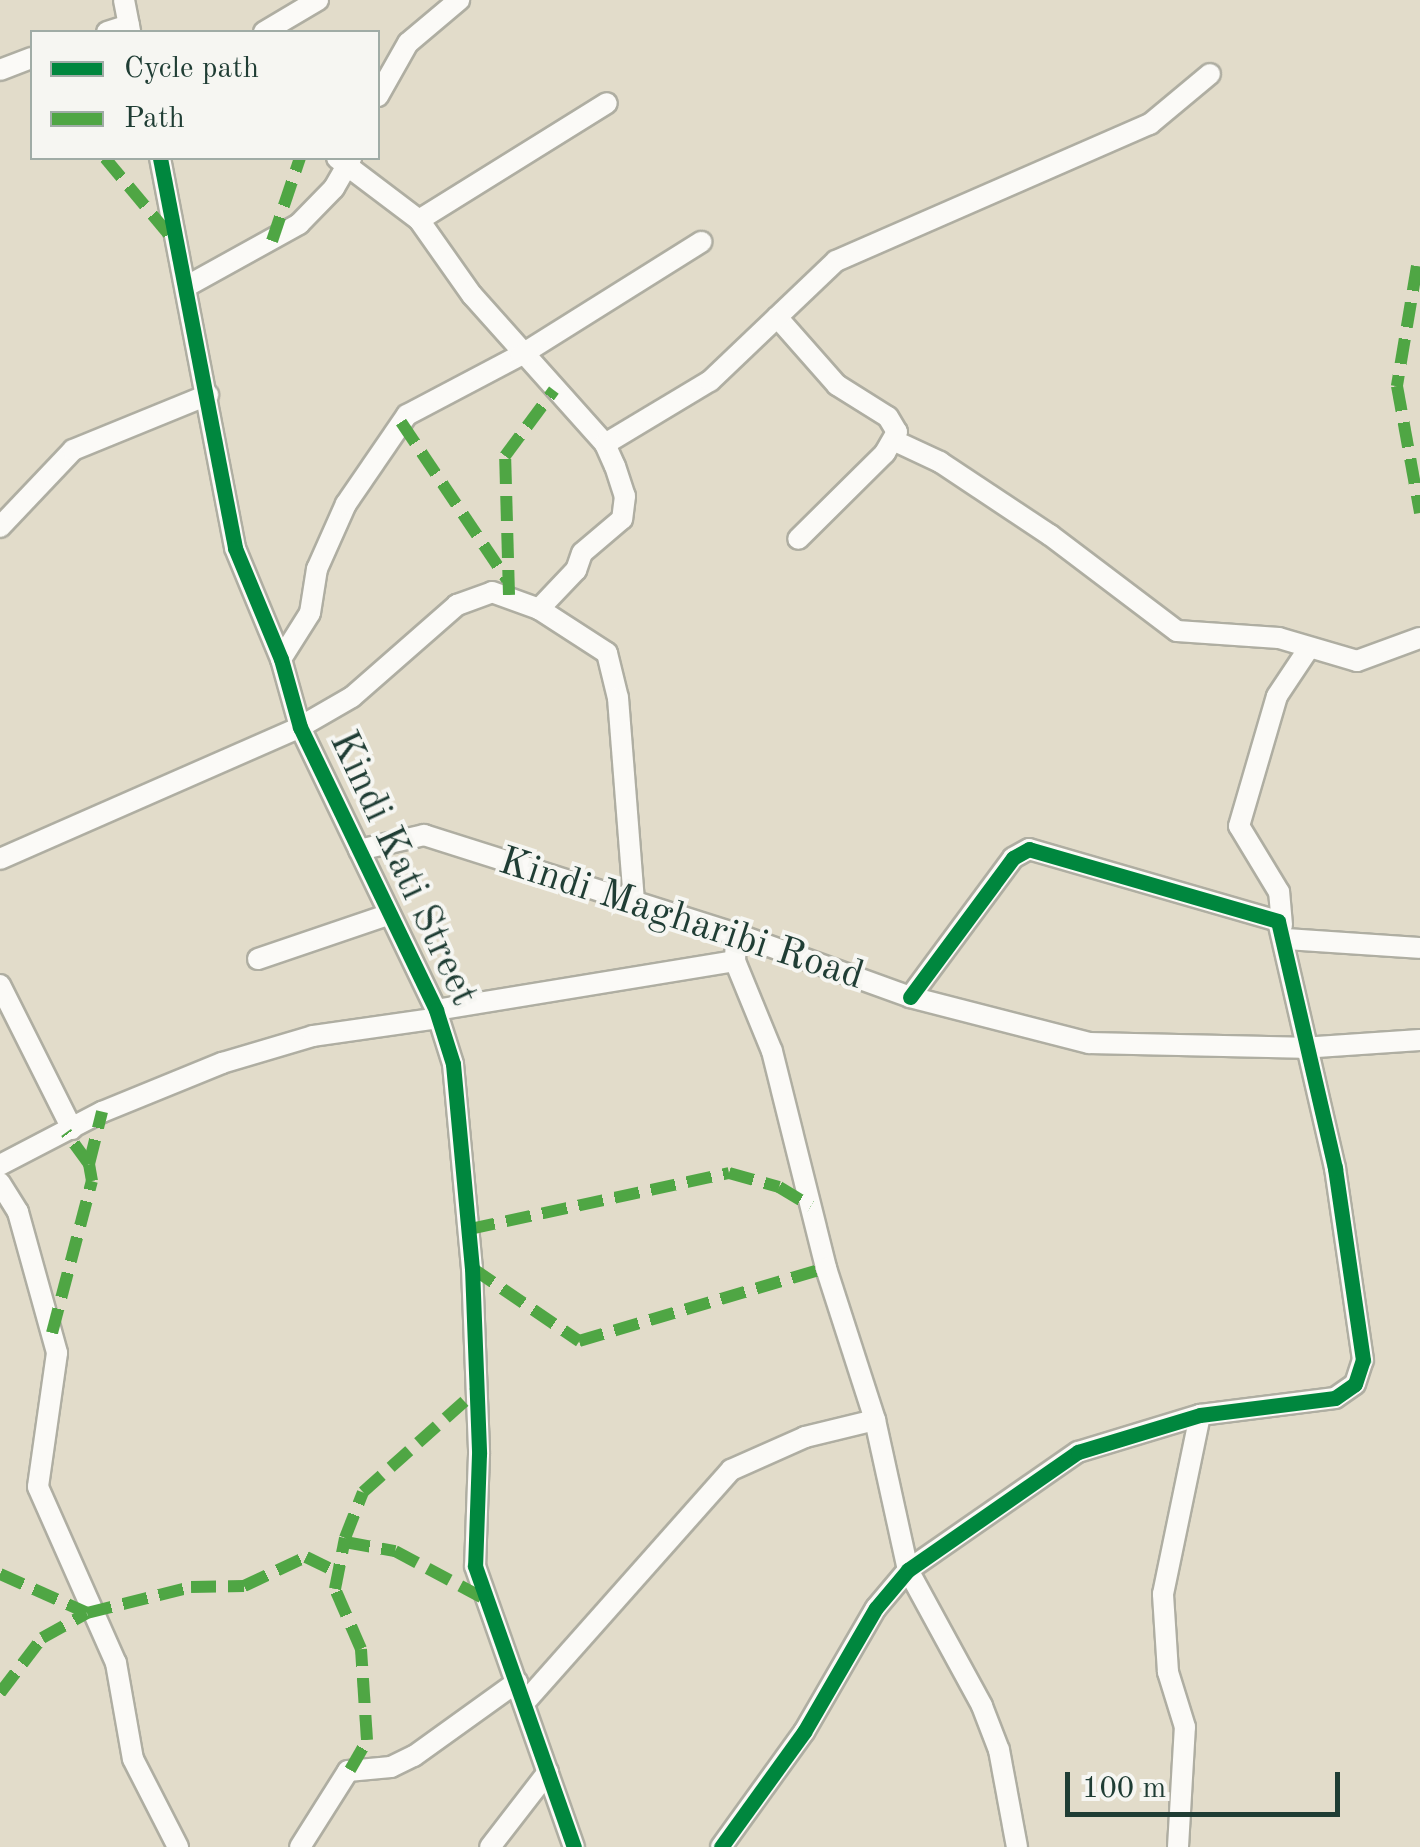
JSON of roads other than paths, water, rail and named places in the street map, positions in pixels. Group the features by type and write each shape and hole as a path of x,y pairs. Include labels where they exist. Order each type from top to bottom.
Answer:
{"street":[{"path":"267,30 318,0"},
{"path":"380,93 408,44 459,0"},
{"path":"110,30 130,13"},
{"path":"0,70 30,59"},
{"path":"605,444 682,404 858,248 922,228 1150,124 1210,74"},
{"path":"419,220 607,102"},
{"name":"Kindi Kati Street","path":"160,160 188,286 234,548 281,659 300,726 437,1014 453,1064 466,1162 479,1454 474,1566 574,1847"},
{"path":"188,286 298,224 346,160 419,220 521,356 605,444 625,496 622,519 582,552 576,570 539,609"},
{"path":"281,659 310,613 317,569 346,504 389,436 424,400 521,356 701,242"},
{"path":"777,318 837,385 893,422 895,441"},
{"path":"0,527 74,450 208,395"},
{"path":"798,539 895,441"},
{"path":"895,441 940,462 1050,535 1178,631 1258,635 1357,660 1420,638"},
{"path":"0,859 300,726 352,697 423,630 473,595 509,595 600,646 612,666 634,902"},
{"path":"722,1847 908,1570 1078,1452 1200,1415 1335,1398 1360,1375 1356,1300 1335,1168 1302,1048 1279,892 1239,826 1276,696 1309,648"},
{"name":"Kindi Magharibi Road","path":"359,850 424,835 736,934 910,997 1089,1042 1302,1048 1420,1040"},
{"path":"910,997 1013,858 1029,849 1258,912 1284,932 1420,948"},
{"path":"258,959 390,914"},
{"path":"736,934 735,961 772,1052 826,1268 875,1420 908,1570 972,1681 999,1750 1017,1847"},
{"path":"0,1165 222,1064 313,1036 735,961"},
{"path":"0,985 72,1129"},
{"path":"0,1183 18,1212 57,1353 38,1487 116,1663 133,1759 178,1847"},
{"path":"1178,1847 1184,1727 1168,1672 1162,1594 1200,1415"},
{"path":"300,1847 348,1772 391,1767 521,1691 731,1470 805,1437 875,1420"},
{"path":"490,1847 548,1772"}]}
